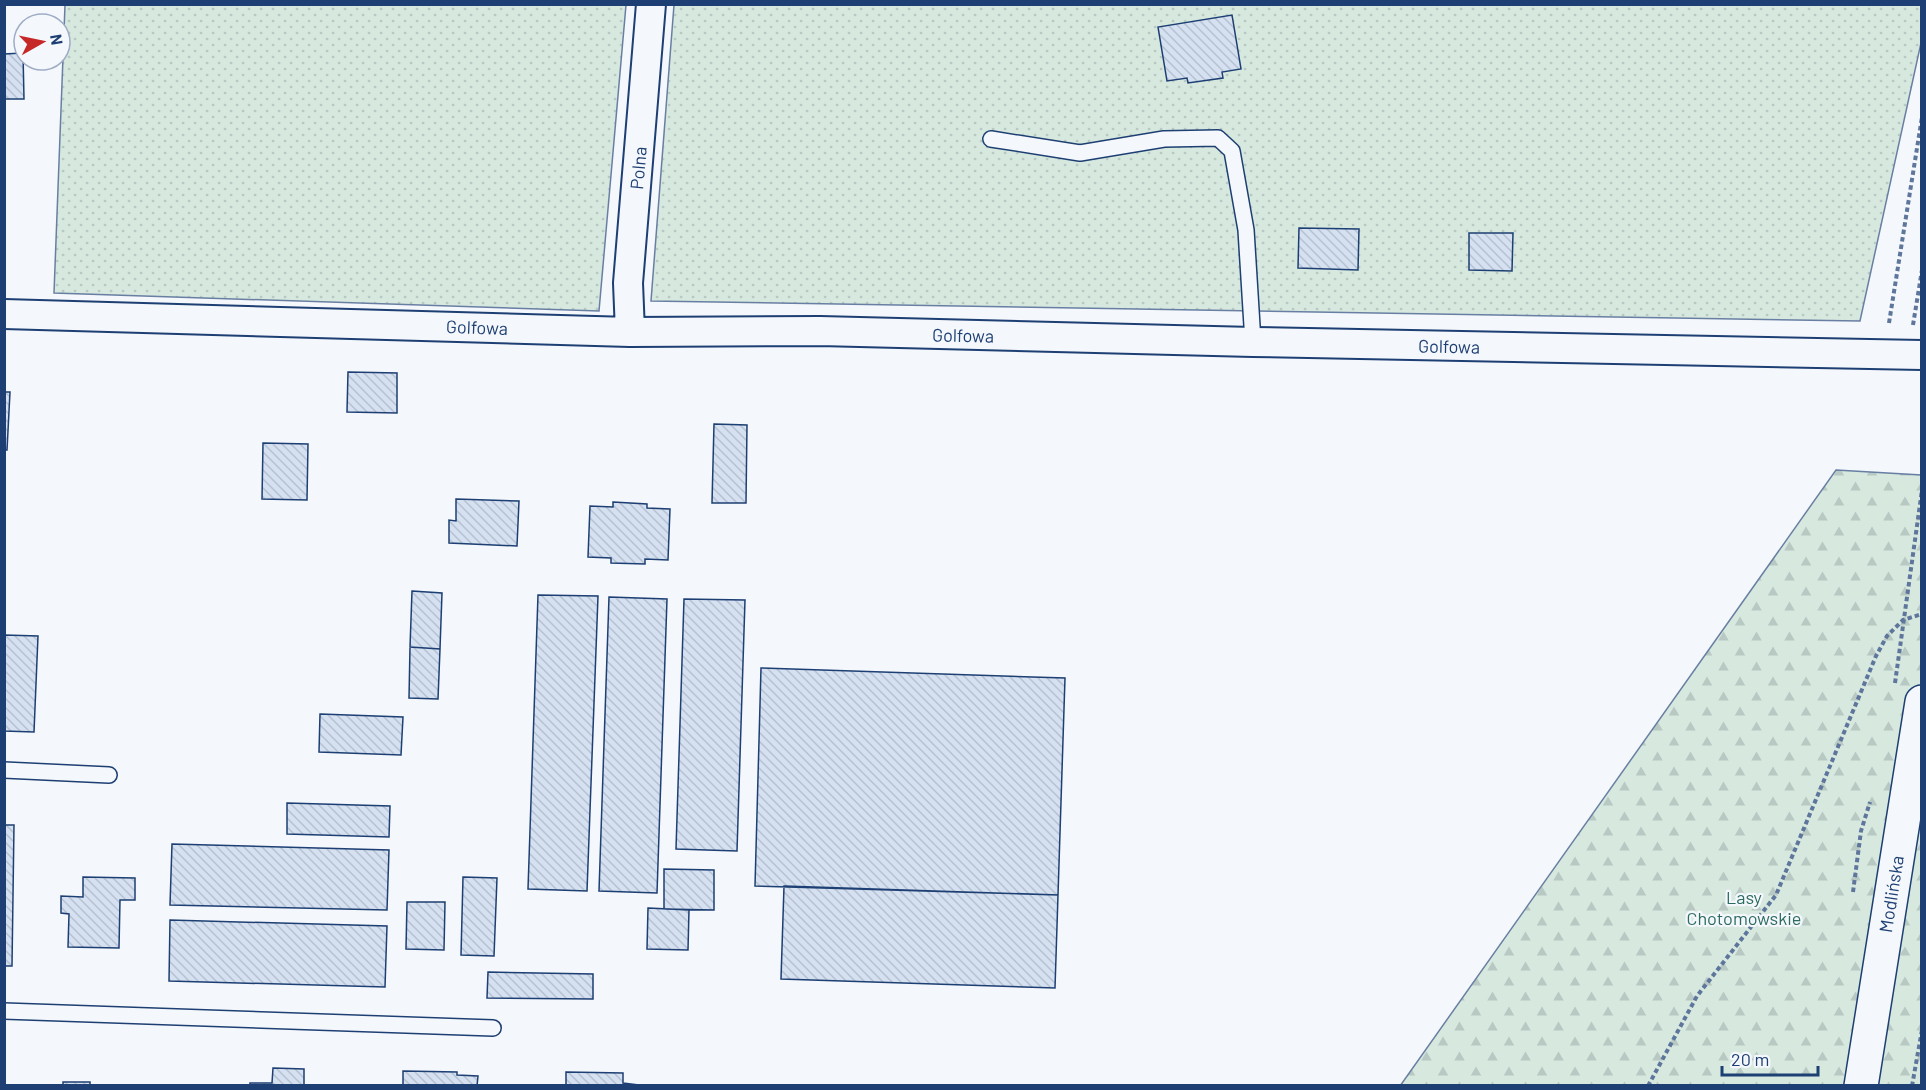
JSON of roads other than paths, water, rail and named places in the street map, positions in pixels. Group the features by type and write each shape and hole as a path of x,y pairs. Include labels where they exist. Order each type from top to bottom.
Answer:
{"main road":[{"name":"Modlińska","path":"1861,1086 1908,696"}],"street":[{"name":"Polna","path":"630,332 628,283 651,4"},
{"name":"Golfowa","path":"4,314 630,332 820,332 1922,355"}],"lane":[{"path":"991,139 1080,153 1164,139 1218,138 1232,151 1244,219 1253,342"},
{"path":"4,770 109,776"},
{"path":"4,1011 493,1028"}],"park label":[{"name":"Lasy Chotomowskie","path":"1744,907"}]}
